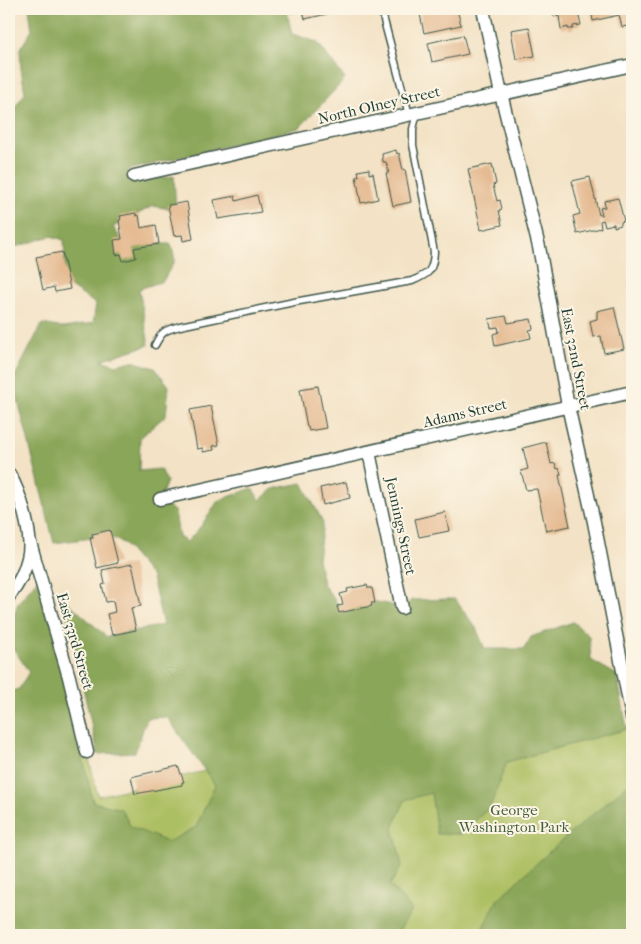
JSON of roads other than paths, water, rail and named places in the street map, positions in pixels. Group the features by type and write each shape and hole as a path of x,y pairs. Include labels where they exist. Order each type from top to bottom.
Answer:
{"street":[{"name":"East 32nd Street","path":"483,9 501,94 539,248 568,406 594,522 632,717"},
{"name":"North Olney Street","path":"134,176 632,65"},
{"name":"Adams Street","path":"160,499 632,392"},
{"name":"Jennings Street","path":"369,452 402,608"},
{"name":"East 33rd Street","path":"9,474 14,483 23,513 69,677 87,752"},
{"path":"9,596 17,585 29,556 29,539"}],"lane":[{"path":"155,346 161,334 166,330 294,302 412,281 424,276 433,266 434,252 413,145 413,114 381,9"}],"park label":[{"name":"George Washington Park","path":"514,818"}]}
